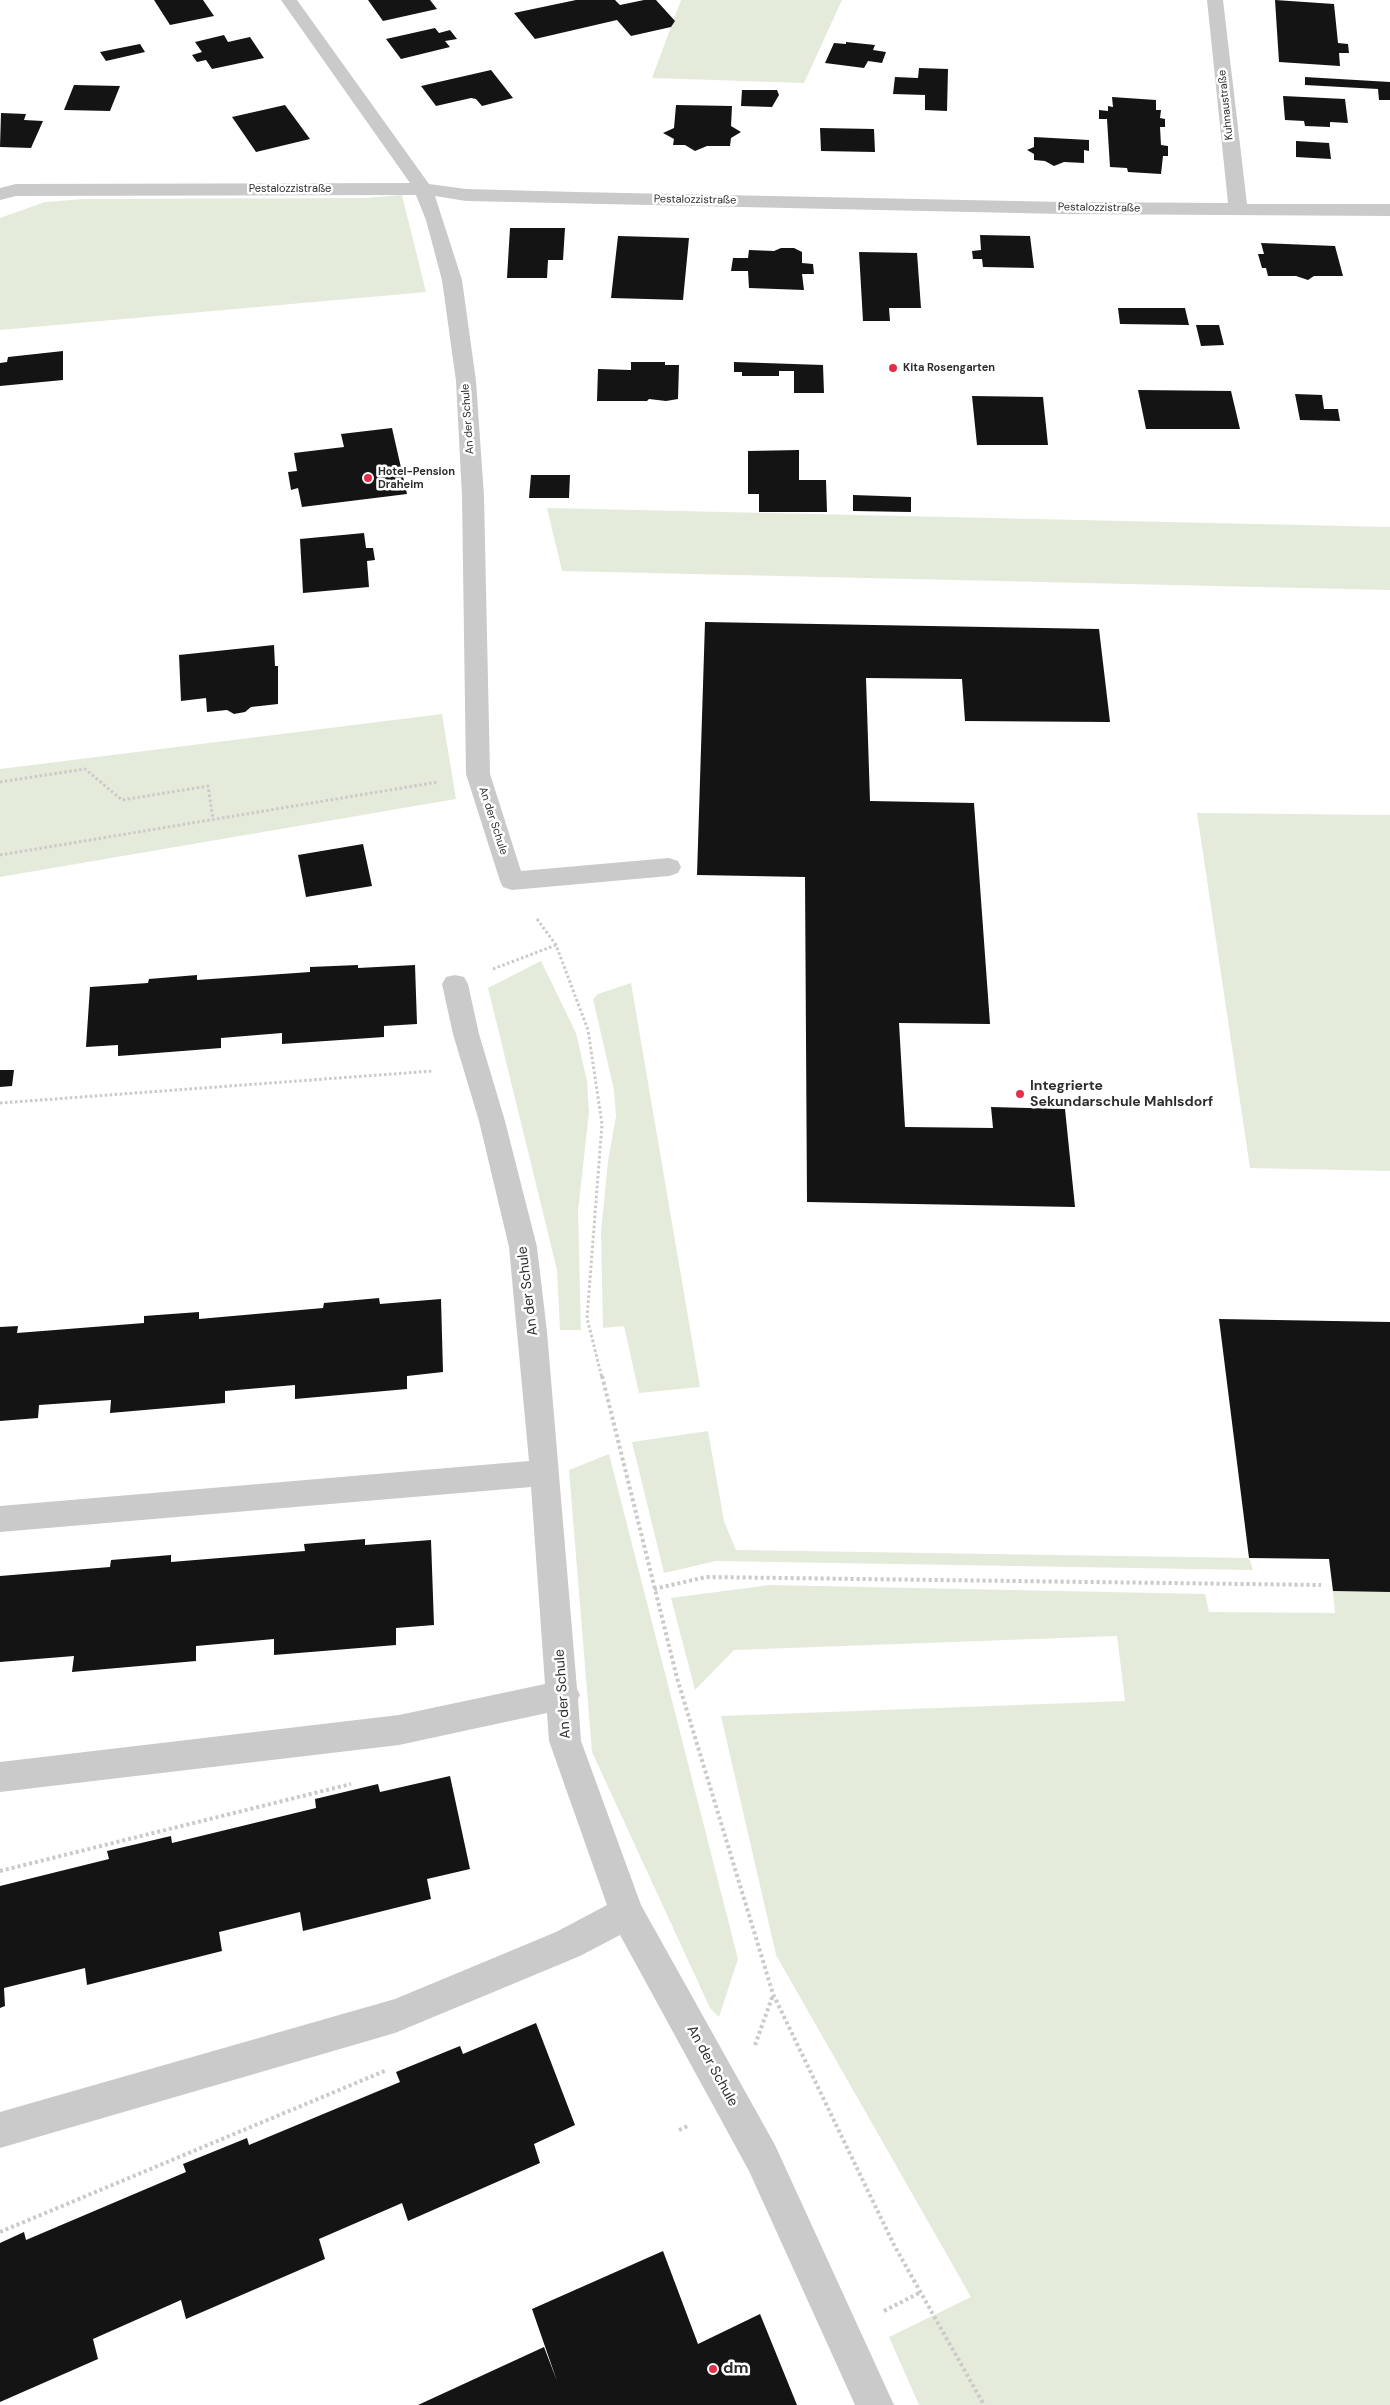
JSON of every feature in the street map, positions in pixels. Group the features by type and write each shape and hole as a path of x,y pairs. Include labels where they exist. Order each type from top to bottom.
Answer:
{"street":[{"name":"An der Schule","path":"289,0 423,189 435,220 452,280 466,380 473,496 478,774 512,881"},
{"name":"Kuhnaustraße","path":"1214,0 1238,210"},
{"name":"Pestalozzistraße","path":"8,192 423,189 484,196 1238,210 1390,210"},
{"path":"512,881 669,867"},
{"name":"An der Schule","path":"455,984 466,1034 494,1131 524,1247 564,1695 566,1741 627,1913 762,2158 874,2405"},
{"path":"0,1519 545,1473"},
{"path":"0,1777 399,1730 564,1695"},
{"path":"0,2130 395,2016 568,1944 627,1913"}],"path":[{"path":"0,782 85,769 122,800 208,786 213,819"},
{"path":"0,855 478,774"},
{"path":"512,881 556,945 588,1030 602,1124 587,1318 677,1678 773,1994 894,2245 984,2405"},
{"path":"455,984 556,945"},
{"path":"0,1104 476,1068"},
{"path":"654,1589 706,1578 1321,1585"},
{"path":"0,1871 352,1784"},
{"path":"0,2232 394,2067"}],"green space":[{"path":"681,0 842,0 804,83 652,78"},
{"path":"402,195 426,292 0,330 0,218 45,202 84,199 366,198"},
{"path":"547,508 1390,527 1390,590 562,571"},
{"path":"442,714 456,799 0,877 0,769"},
{"path":"1197,813 1390,815 1390,1171 1250,1168"},
{"path":"541,961 576,1033 587,1081 589,1112 578,1211 581,1330 560,1330 557,1270 488,988"},
{"path":"631,983 700,1387 639,1393 624,1326 603,1328 601,1232 608,1161 616,1116 614,1090 593,999 598,994"},
{"path":"708,1431 724,1521 736,1550 1249,1558 1253,1570 716,1561 664,1573 632,1442"},
{"path":"609,1454 738,1959 719,2017 710,2008 592,1752 569,1470"},
{"path":"770,1585 1205,1594 1209,1612 1335,1613 1333,1591 1390,1592 1390,2405 919,2405 889,2337 971,2297 776,1955 721,1716 1125,1701 1117,1636 734,1650 695,1690 671,1598"}],"building":[{"path":"154,0 203,0 214,16 170,25"},
{"path":"368,0 430,0 437,9 383,21"},
{"path":"576,0 615,0 620,5 644,0 656,0 675,21 671,27 631,36 617,20 535,39 514,13"},
{"path":"1275,0 1334,4 1338,43 1348,44 1349,53 1339,53 1340,66 1279,62"},
{"path":"435,28 439,33 450,30 457,39 445,41 450,47 401,59 386,39"},
{"path":"224,35 228,42 250,37 264,58 212,69 206,60 197,62 192,55 202,52 195,42"},
{"path":"846,42 875,45 873,50 886,52 882,63 868,61 864,68 825,63 834,43 846,44"},
{"path":"140,44 145,52 106,61 100,52"},
{"path":"919,68 948,69 947,111 925,110 925,95 893,94 895,77 918,78"},
{"path":"491,70 513,98 482,106 476,99 471,98 436,106 421,86"},
{"path":"1305,77 1390,82 1390,100 1379,100 1378,89 1305,85"},
{"path":"74,85 120,86 110,111 64,110"},
{"path":"742,90 777,90 779,95 772,107 741,106"},
{"path":"1283,96 1345,99 1348,123 1330,122 1330,127 1305,126 1304,121 1285,120"},
{"path":"1112,97 1156,100 1156,110 1161,110 1160,118 1165,119 1165,127 1160,127 1161,145 1168,146 1168,156 1163,156 1161,174 1128,172 1127,168 1110,167 1107,119 1099,119 1099,110 1108,111 1108,106 1113,107"},
{"path":"285,105 310,139 256,152 232,117"},
{"path":"676,105 732,106 731,126 741,132 731,138 730,146 707,146 695,151 685,145 673,145 674,139 663,133 674,128"},
{"path":"1,113 26,114 24,120 43,121 31,148 0,147"},
{"path":"820,128 874,129 875,152 821,151"},
{"path":"1034,137 1089,140 1089,151 1084,150 1084,163 1064,162 1054,166 1045,161 1034,160 1034,154 1027,150 1034,147"},
{"path":"1296,141 1329,143 1331,159 1296,157"},
{"path":"510,228 565,228 563,260 548,260 547,278 507,278"},
{"path":"980,235 1030,236 1034,268 983,267 982,259 973,259 972,251 981,250"},
{"path":"618,236 689,238 683,300 611,298"},
{"path":"1261,243 1335,246 1343,276 1314,276 1308,280 1296,276 1268,276 1266,268 1262,268 1258,254 1264,254"},
{"path":"781,248 794,248 802,252 802,263 813,264 814,274 802,274 804,290 749,288 748,271 731,271 733,258 748,258 749,250 774,251"},
{"path":"859,252 917,253 921,308 889,308 890,321 863,321"},
{"path":"1118,308 1185,308 1189,325 1120,324"},
{"path":"1196,325 1219,325 1224,345 1201,346"},
{"path":"63,351 63,380 0,386 0,363 7,362 8,357"},
{"path":"631,362 665,362 665,365 679,365 678,399 666,401 649,399 647,401 597,401 598,369 631,370"},
{"path":"734,362 823,365 824,393 794,393 794,371 779,371 779,376 742,376 742,372 734,372"},
{"path":"1138,390 1231,391 1240,429 1146,429"},
{"path":"1295,394 1322,395 1324,409 1338,409 1340,421 1300,420"},
{"path":"972,396 1043,397 1048,445 977,445"},
{"path":"392,428 407,494 302,507 298,488 291,490 288,472 297,471 294,453 344,447 341,434"},
{"path":"799,450 799,480 826,480 827,512 759,512 759,494 748,494 748,451"},
{"path":"531,475 570,475 569,498 529,498"},
{"path":"853,495 911,497 911,512 853,511"},
{"path":"364,533 366,548 373,548 375,560 367,561 369,587 303,593 300,539"},
{"path":"705,622 1099,629 1110,722 965,721 962,679 866,678 870,801 974,803 990,1024 899,1023 905,1127 993,1128 991,1107 1065,1109 1075,1207 807,1202 805,877 697,875"},
{"path":"274,645 275,666 278,666 278,704 251,707 245,712 234,714 227,710 207,712 206,698 181,701 179,655"},
{"path":"363,844 372,886 306,897 298,855"},
{"path":"358,965 358,968 415,965 417,1024 384,1026 384,1037 282,1044 282,1033 221,1038 221,1048 118,1056 118,1045 86,1047 90,987 148,983 149,979 197,975 197,980 310,972 310,967"},
{"path":"0,1070 14,1070 12,1086 0,1087"},
{"path":"379,1298 380,1304 441,1299 443,1372 407,1376 407,1389 295,1399 295,1385 225,1391 225,1403 110,1413 111,1400 39,1405 38,1418 0,1421 0,1327 18,1326 17,1333 144,1323 144,1316 199,1312 199,1319 323,1308 324,1303"},
{"path":"1219,1319 1390,1322 1390,1592 1333,1591 1329,1559 1249,1558"},
{"path":"365,1539 365,1545 431,1540 434,1625 396,1628 396,1645 274,1655 274,1639 196,1646 196,1661 72,1672 74,1656 0,1662 0,1576 110,1567 111,1560 171,1555 171,1562 305,1551 304,1544"},
{"path":"450,1776 470,1869 427,1879 431,1899 303,1931 300,1912 219,1932 222,1951 87,1985 85,1968 4,1988 5,2006 0,2008 0,1886 109,1859 107,1851 171,1836 172,1843 316,1808 315,1799 378,1784 380,1792"},
{"path":"536,2023 575,2125 534,2144 540,2163 408,2221 402,2203 319,2239 325,2259 186,2319 181,2300 93,2339 98,2359 0,2402 0,2243 24,2232 26,2240 186,2172 183,2164 247,2138 249,2145 400,2082 396,2072 460,2046 463,2054"},
{"path":"663,2251 698,2344 760,2314 797,2405 418,2405 544,2347 557,2381 532,2309"}],"place":[{"name":"Kita Rosengarten","path":"893,368"},
{"name":"Hotel-Pension Draheim","path":"368,478"},
{"name":"Integrierte Sekundarschule Mahlsdorf","path":"1020,1094"},
{"name":"dm","path":"713,2369"}]}
